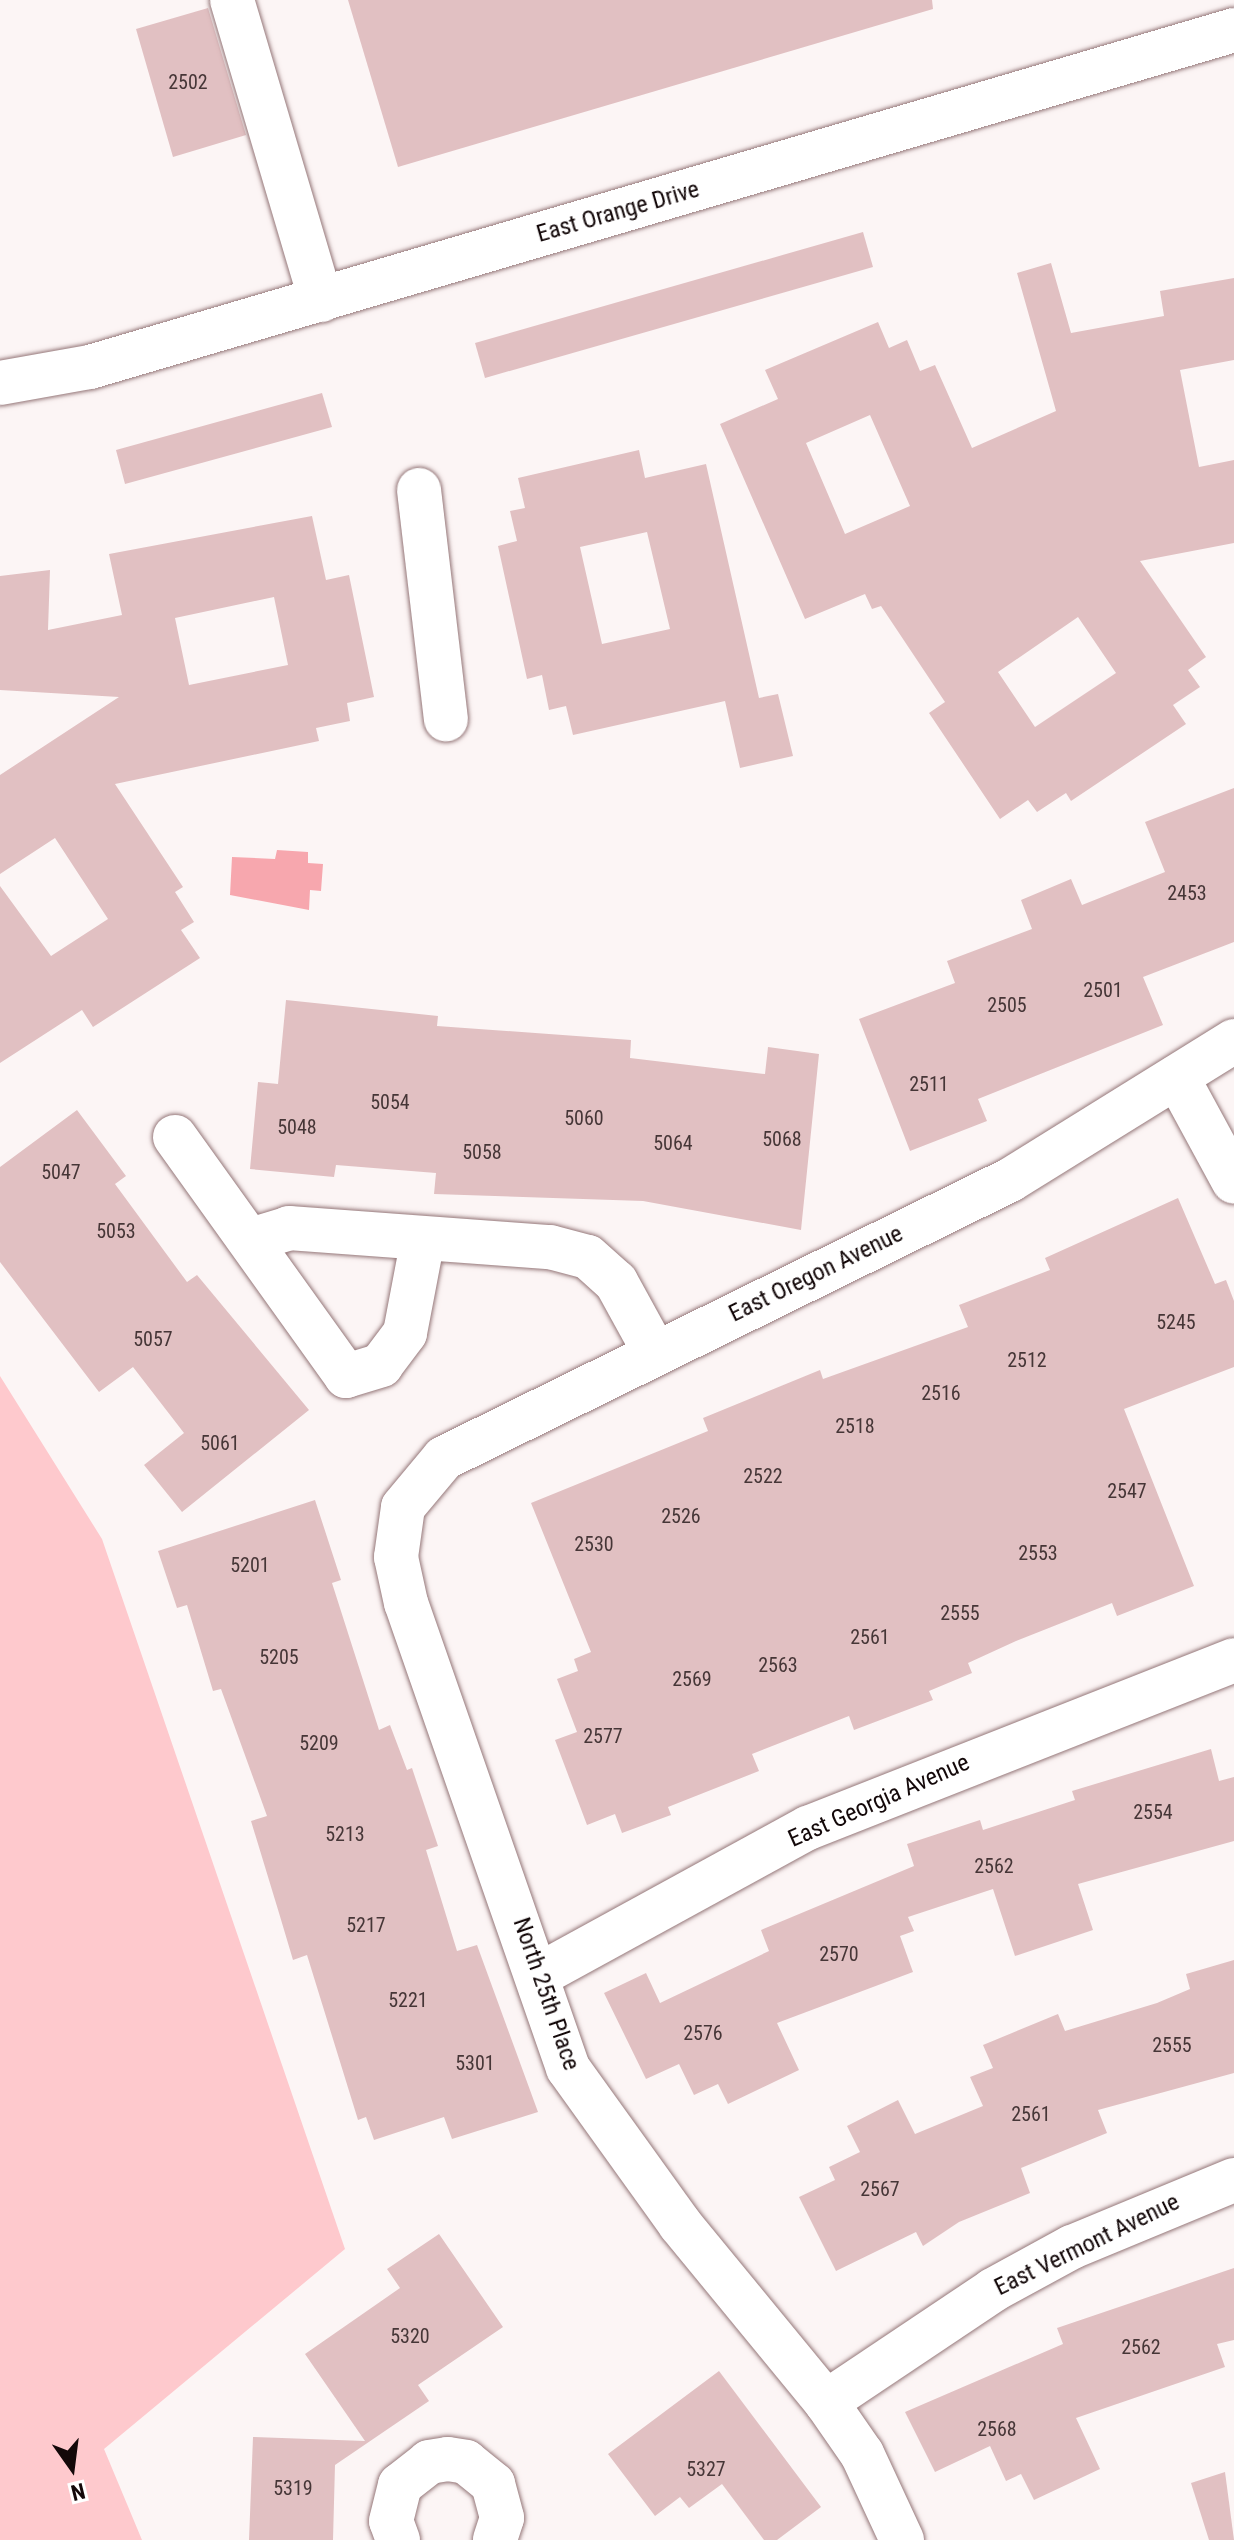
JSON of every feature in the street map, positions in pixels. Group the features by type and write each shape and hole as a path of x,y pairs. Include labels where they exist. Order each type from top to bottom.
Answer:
{"street":[{"path":"232,0 321,300"},
{"name":"East Orange Drive","path":"0,383 90,367 1234,30"},
{"path":"419,490 446,719"},
{"name":"East Oregon Avenue","path":"403,1507 444,1458 1010,1180 1234,1041"},
{"path":"1177,1077 1234,1182"},
{"path":"175,1137 254,1239 264,1267 346,1376 381,1365 405,1333 423,1239"},
{"path":"254,1239 289,1228 550,1247 588,1257 616,1282 655,1353"},
{"name":"North 25th Place","path":"403,1507 396,1557 406,1603 539,1975 568,2068 593,2109 826,2402 862,2454 902,2540"},
{"name":"East Georgia Avenue","path":"539,1975 808,1828 1234,1660"},
{"name":"East Vermont Avenue","path":"826,2402 993,2290 1086,2241 1234,2180"},
{"path":"398,2540 391,2521 400,2485 429,2462 448,2459 466,2462 493,2484 502,2518 495,2540"}],"shaded area":[{"path":"277,850 308,852 308,863 323,864 321,891 310,890 309,910 230,895 232,857 275,859"},
{"path":"0,1376 102,1539 345,2249 104,2449 142,2540 0,2540"}],"building":[{"path":"348,0 932,0 933,9 398,167"},
{"path":"208,8 246,135 173,157 136,29"},
{"path":"863,232 873,267 485,378 475,343"},
{"path":"1051,263 1071,333 1164,316 1160,291 1234,278 1234,360 1180,370 1199,467 1234,460 1234,543 1140,561 1206,657 1188,670 1200,687 1173,705 1186,724 1071,801 1066,793 1037,812 1028,800 1000,819 929,713 945,702 881,606 872,609 865,594 805,619 720,424 778,399 765,370 878,322 889,348 907,340 920,371 935,365 972,448 1056,411 1017,273","holes":["870,415 910,506 845,534 806,443","1078,617 1116,673 1035,727 998,672"]},
{"path":"322,393 332,427 125,484 116,450"},
{"path":"639,450 645,478 706,464 759,698 778,694 793,756 740,768 725,701 573,735 566,706 549,710 542,675 527,679 498,546 517,541 510,511 525,508 518,478","holes":["647,532 670,629 602,644 580,547"]},
{"path":"312,516 326,580 349,575 374,697 347,703 350,721 316,728 319,741 115,784 183,887 175,892 194,922 181,930 200,958 93,1027 82,1010 0,1063 0,886 51,956 108,919 55,838 0,874 0,775 119,697 0,690 0,576 50,570 48,630 122,615 109,554","holes":["274,597 288,665 189,685 175,618"]},
{"path":"1234,788 1234,942 1143,977 1163,1025 978,1099 987,1121 910,1151 859,1019 955,983 947,961 1032,929 1021,900 1071,879 1082,905 1165,872 1145,822"},
{"path":"286,1000 438,1016 437,1026 631,1040 630,1058 765,1074 768,1047 819,1054 801,1230 643,1201 434,1194 436,1173 336,1165 334,1177 250,1169 258,1082 278,1084"},
{"path":"77,1110 126,1176 115,1184 187,1282 197,1275 309,1410 182,1512 144,1465 184,1433 133,1367 99,1392 0,1262 0,1167"},
{"path":"1178,1198 1215,1284 1226,1280 1234,1301 1234,1367 1124,1409 1194,1586 1117,1616 1112,1603 1016,1641 968,1663 972,1673 929,1691 933,1700 854,1730 849,1716 752,1754 759,1771 668,1807 671,1815 622,1833 615,1814 587,1825 555,1740 577,1732 557,1679 578,1671 574,1659 591,1652 531,1503 708,1431 703,1418 820,1370 823,1379 968,1327 959,1305 1050,1270 1045,1258"},
{"path":"315,1500 341,1580 332,1583 379,1730 390,1725 407,1770 412,1768 438,1846 426,1850 457,1951 477,1945 538,2112 452,2139 444,2117 374,2140 366,2117 358,2120 307,1955 293,1960 251,1821 267,1816 221,1689 213,1691 187,1605 177,1608 158,1551"},
{"path":"1211,1749 1219,1781 1234,1777 1234,1841 1078,1884 1093,1930 1015,1956 993,1889 908,1917 914,1931 900,1936 913,1972 777,2023 799,2070 728,2104 718,2084 694,2095 679,2064 646,2079 604,1993 646,1973 660,2003 769,1951 761,1930 914,1866 907,1844 980,1820 983,1830 1075,1800 1072,1791"},
{"path":"1234,1960 1234,2073 1098,2110 1107,2133 1021,2168 1030,2193 959,2222 923,2246 916,2232 836,2271 799,2197 835,2180 829,2167 860,2152 847,2126 898,2100 915,2134 983,2106 970,2077 993,2068 983,2045 1058,2014 1065,2031 1157,2003 1190,1989 1186,1974"},
{"path":"439,2234 503,2327 418,2385 429,2401 335,2465 333,2540 249,2540 253,2437 365,2441 305,2354 400,2288 387,2269"},
{"path":"1234,2268 1234,2340 1217,2344 1225,2367 1076,2418 1100,2469 1034,2500 1021,2474 1006,2481 990,2446 935,2472 905,2412 1063,2344 1057,2328"},
{"path":"719,2371 821,2507 777,2540 764,2540 722,2484 689,2508 680,2497 655,2516 608,2454"},
{"path":"1225,2472 1234,2540 1209,2540 1191,2483"}]}
